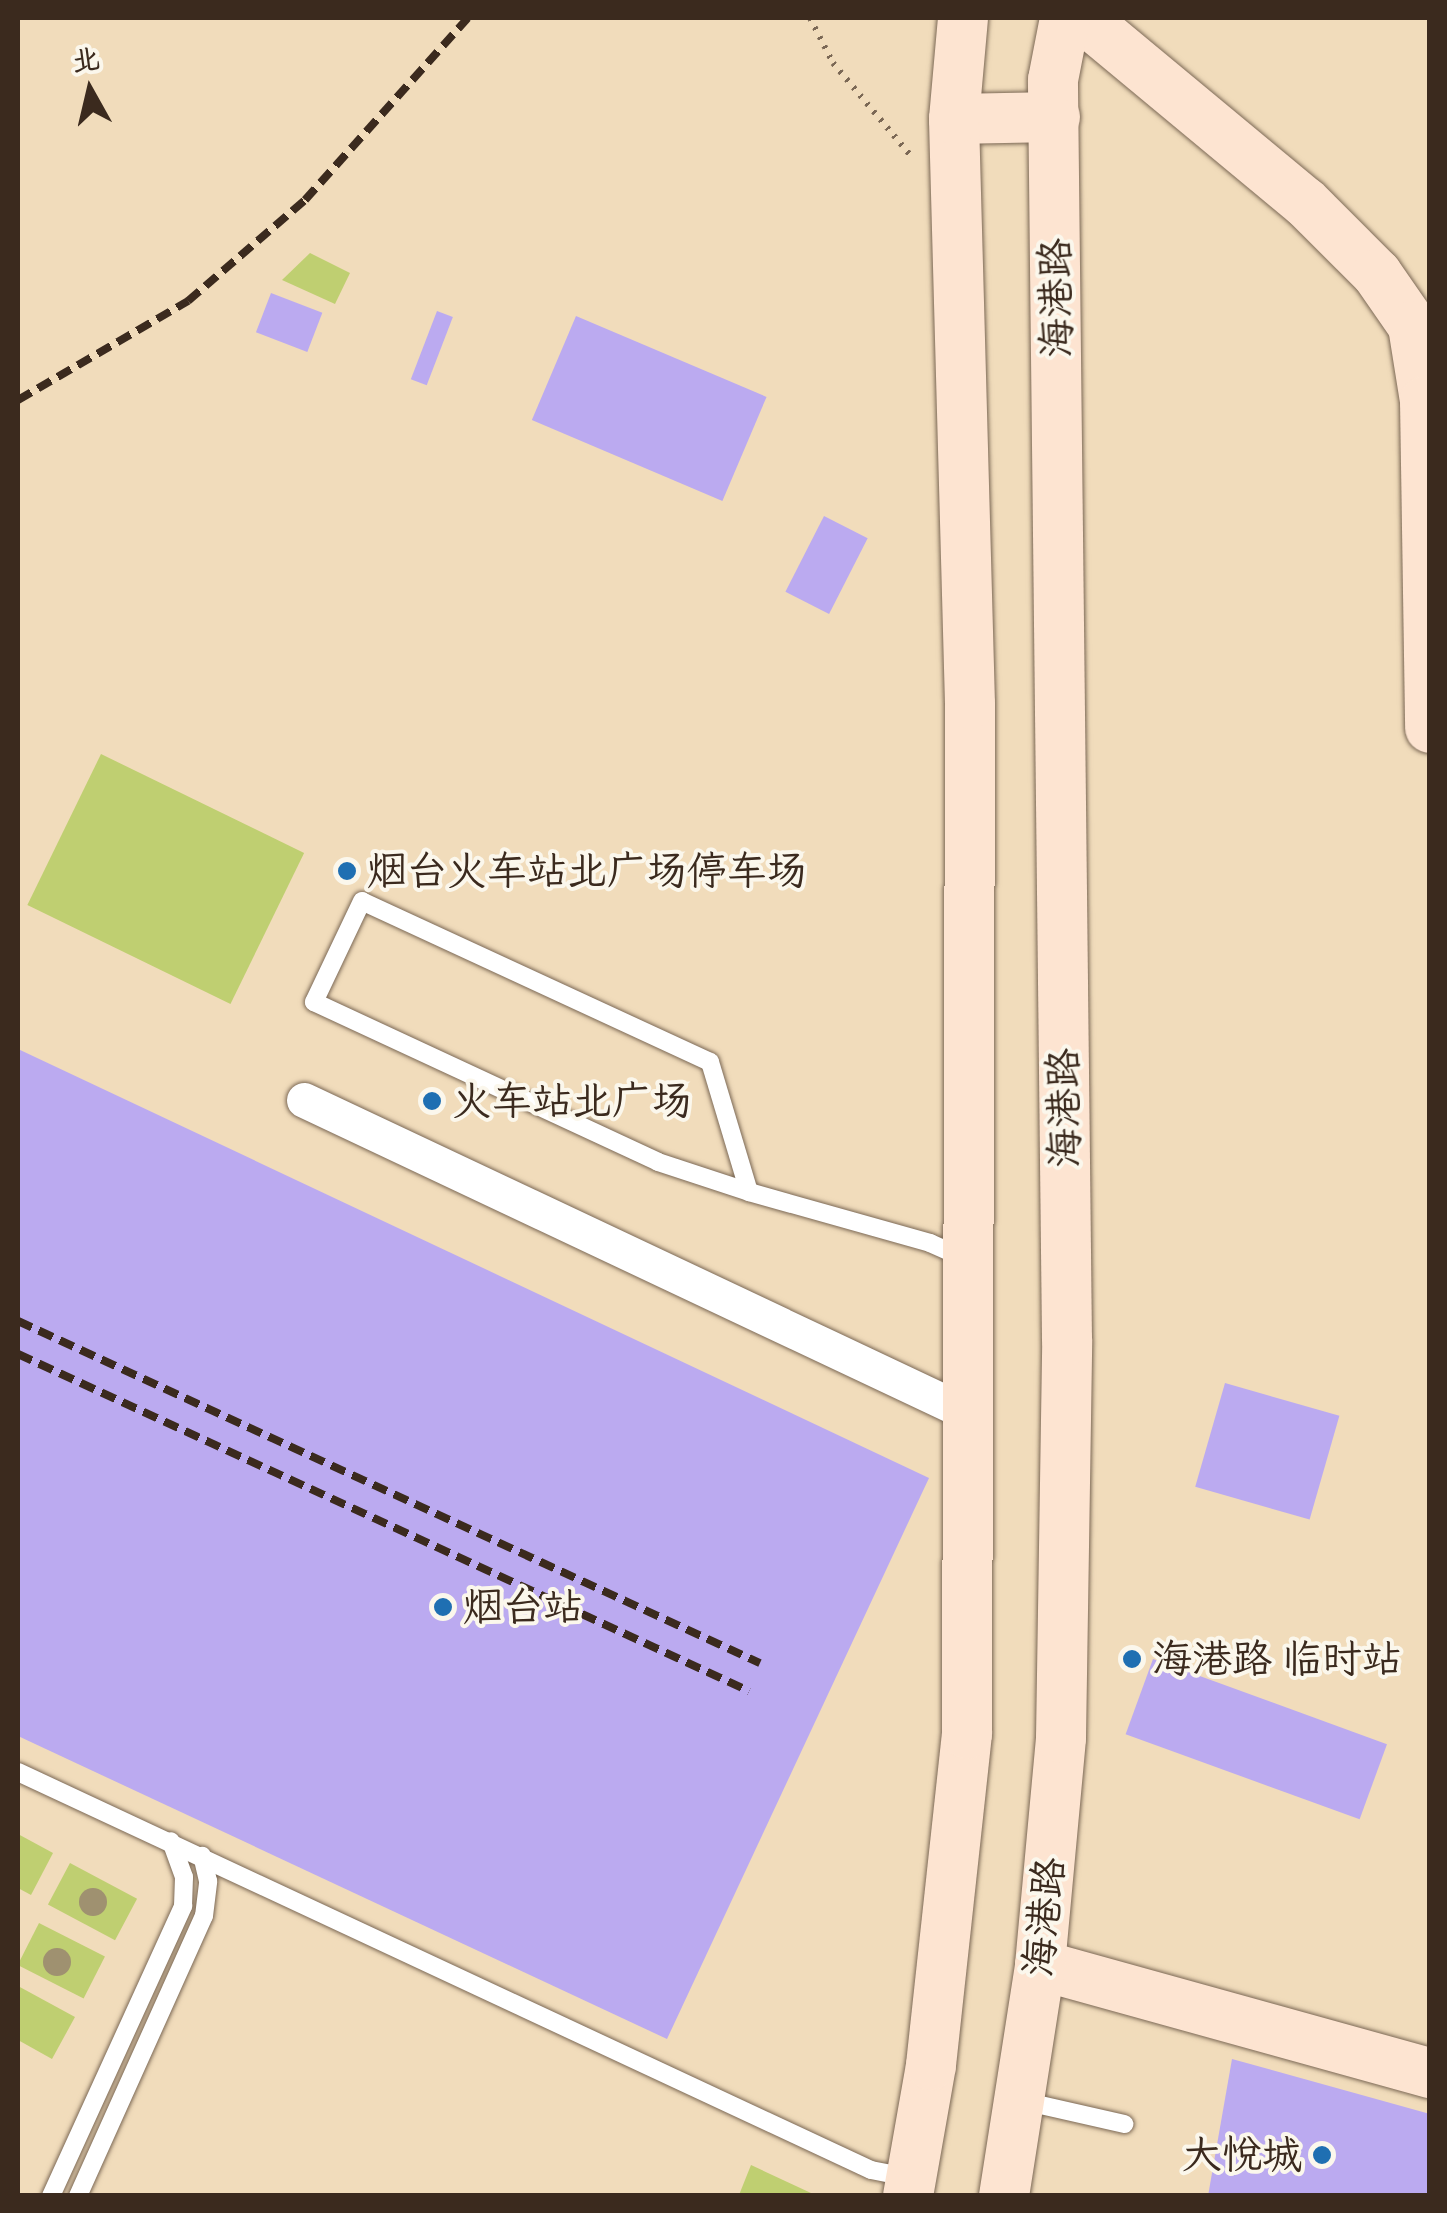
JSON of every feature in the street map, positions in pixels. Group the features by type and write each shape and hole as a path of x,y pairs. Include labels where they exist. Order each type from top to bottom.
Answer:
{"main road":[{"path":"910,2187 962,1815 972,1415 970,704 954,119 963,18"},
{"name":"海港路","path":"1004,2196 1023,2101 1061,1738 1066,1340 1053,80 1065,18"},
{"path":"1083,18 1305,202 1377,274 1413,326 1425,401 1430,728"},
{"path":"954,119 1055,117"},
{"path":"1040,1964 1430,2074"}],"street":[{"path":"304,1100 972,1415"}],"lane":[{"path":"749,1192 710,1062 362,900 314,1002 658,1162 749,1192 971,1261"},
{"path":"18,1772 910,2187"},
{"path":"51,2196 183,1906 184,1877 170,1840"},
{"path":"78,2196 204,1916 208,1881 202,1856"},
{"path":"1023,2101 1124,2124"}],"path":[{"path":"810,18 833,62 916,162"}],"green space":[{"path":"310,253 350,273 335,304 282,280"},
{"path":"101,754 304,853 230,1004 27,905"},
{"path":"18,1834 53,1853 31,1895 18,1888"},
{"path":"70,1863 137,1899 115,1940 48,1904"},
{"path":"39,1923 105,1957 84,1998 18,1965"},
{"path":"18,1986 75,2017 52,2059 18,2040"},
{"path":"751,2165 811,2193 739,2195"}],"building":[{"path":"271,293 322,313 307,352 256,332"},
{"path":"437,311 453,317 427,385 411,379"},
{"path":"576,316 767,397 722,501 532,420"},
{"path":"824,516 868,538 829,614 785,592"},
{"name":"烟台站","path":"18,1049 929,1478 667,2039 18,1736"},
{"path":"1225,1383 1339,1416 1310,1520 1195,1487"},
{"path":"1153,1659 1387,1744 1360,1819 1126,1734"},
{"name":"大悦城","path":"1232,2059 1430,2114 1430,2196 1208,2196"}],"railway":[{"path":"18,400 188,301 305,200 468,18"},
{"path":"18,1321 760,1663"},
{"path":"18,1354 749,1691"}],"place":[{"name":"烟台火车站北广场停车场","path":"347,871"},
{"name":"火车站北广场","path":"432,1101"},
{"name":"烟台站","path":"443,1607"},
{"name":"海港路 临时站","path":"1132,1659"},
{"name":"大悦城","path":"1322,2155"}]}
